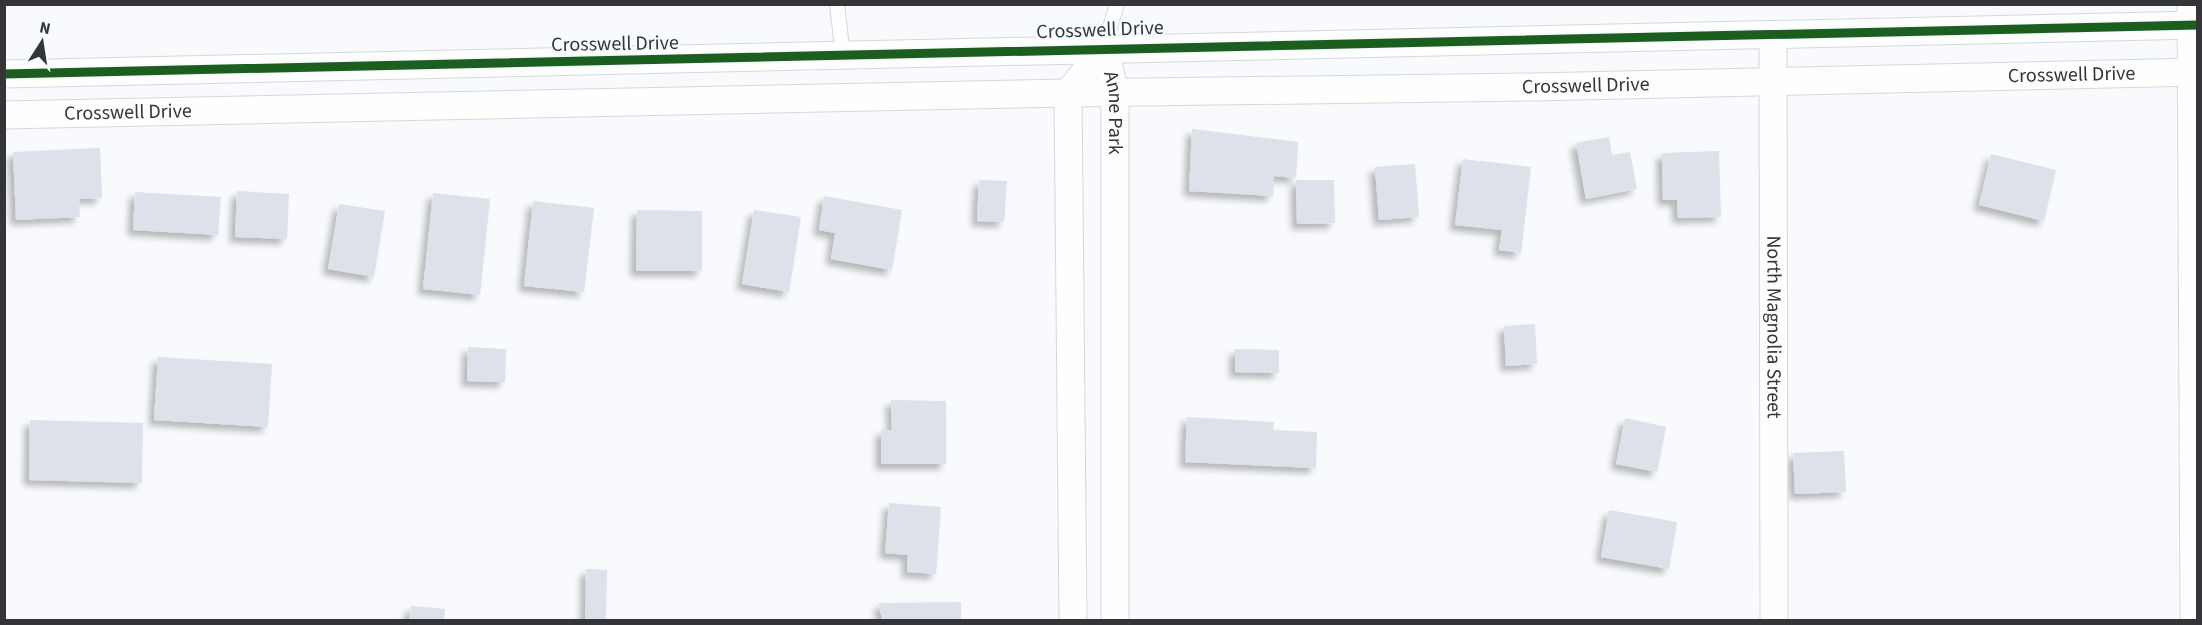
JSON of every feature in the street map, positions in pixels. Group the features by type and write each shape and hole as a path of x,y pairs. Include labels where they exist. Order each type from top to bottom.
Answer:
{"main road":[{"path":"2195,18 2197,621"}],"street":[{"name":"Crosswell Drive","path":"4,74 843,57 1104,48 1773,34 2195,18"},
{"name":"North Magnolia Street","path":"1773,34 1774,621"},
{"name":"Anne Park","path":"1104,48 1115,92 1115,621"},
{"name":"Anne Park","path":"1068,93 1104,48"},
{"name":"Crosswell Drive","path":"4,115 1115,92 1772,83 2196,72"},
{"path":"1068,93 1073,621"}],"lane":[{"path":"837,4 843,57"},
{"path":"1104,48 1117,4"}],"building":[{"path":"1192,129 1298,142 1296,178 1274,176 1273,196 1189,191"},
{"path":"1609,137 1612,155 1630,152 1637,189 1586,199 1576,143"},
{"path":"100,148 102,198 79,199 80,217 16,220 13,152"},
{"path":"1719,151 1721,217 1678,218 1677,200 1663,200 1662,153"},
{"path":"1991,154 2056,170 2044,221 1979,205"},
{"path":"1463,159 1531,167 1521,253 1499,250 1502,230 1455,225"},
{"path":"1415,164 1419,217 1379,220 1375,167"},
{"path":"979,180 1007,181 1004,222 977,221"},
{"path":"1296,180 1334,180 1335,223 1297,224"},
{"path":"237,191 289,194 287,239 235,237"},
{"path":"135,192 221,197 218,235 133,230"},
{"path":"433,193 490,199 480,295 423,289"},
{"path":"824,196 902,210 892,270 831,259 835,233 819,230"},
{"path":"533,201 594,208 584,292 524,286"},
{"path":"339,204 385,211 374,277 328,269"},
{"path":"637,210 702,211 702,271 636,271"},
{"path":"754,210 801,217 789,292 742,284"},
{"path":"1535,324 1537,364 1506,366 1504,326"},
{"path":"468,347 506,349 505,382 467,381"},
{"path":"1235,349 1279,350 1279,373 1235,372"},
{"path":"158,357 272,364 268,427 154,420"},
{"path":"891,400 946,401 946,464 881,464 881,430 892,430"},
{"path":"1187,417 1274,422 1273,430 1317,432 1316,468 1185,462"},
{"path":"1625,418 1666,427 1657,472 1616,464"},
{"path":"30,420 143,423 142,483 29,480"},
{"path":"1844,451 1846,492 1795,494 1793,453"},
{"path":"889,503 941,507 936,574 907,572 908,555 885,553"},
{"path":"1609,510 1677,522 1669,569 1601,557"},
{"path":"586,569 607,570 606,620 585,620"},
{"path":"961,602 961,620 882,620 879,603"},
{"path":"411,606 445,609 444,620 409,620"}],"cycle path":[{"path":"4,74 2198,25"}]}
